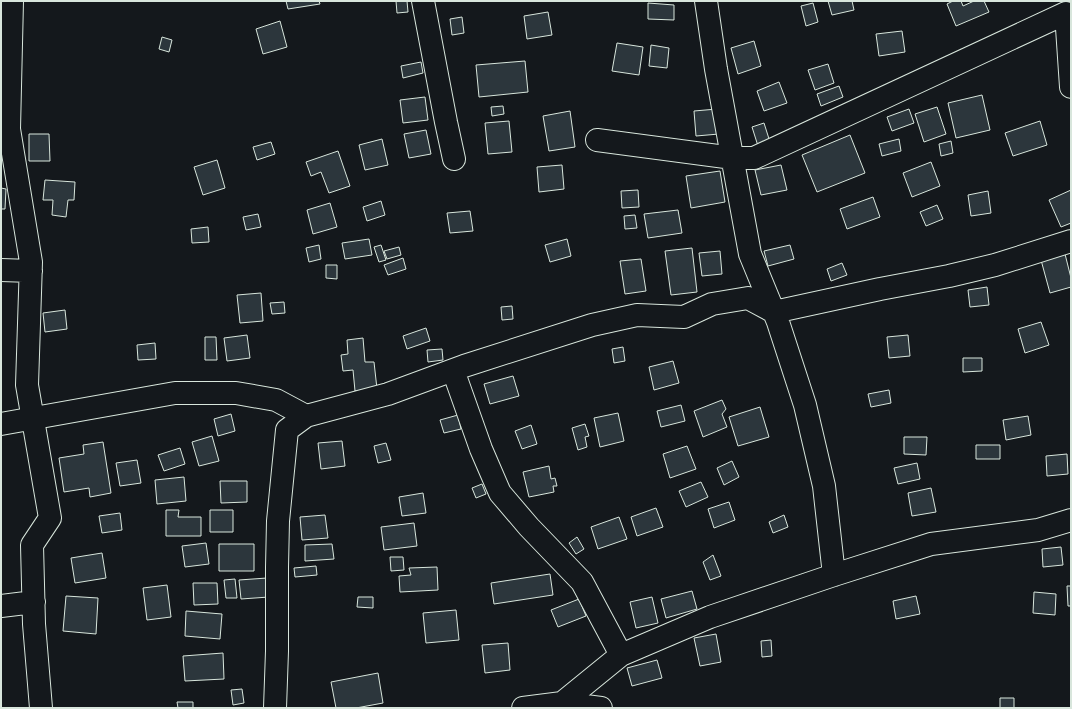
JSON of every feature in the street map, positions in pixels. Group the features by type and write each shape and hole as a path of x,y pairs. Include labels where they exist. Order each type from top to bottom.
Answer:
{"street":[{"path":"12,1 6,92 9,129 31,262 27,385 50,518 32,545 34,624 41,708"},
{"path":"423,1 454,159"},
{"path":"706,1 716,69 750,254 774,312 805,405 824,486 834,575"},
{"path":"597,140 732,158 754,158 1063,10 1071,87"},
{"path":"275,708 278,521 286,437 287,430 306,416 388,394 453,370 592,325 637,315 684,317 712,304 748,298 774,312 949,276 995,265 1071,242"},
{"path":"1,270 31,271"},
{"path":"453,370 481,449 500,493 529,527 582,582 621,656"},
{"path":"1,424 175,394 236,393 276,400 306,416"},
{"path":"562,703 621,656 710,617 931,544 1038,530 1071,520"},
{"path":"1,606 34,602"},
{"path":"524,708 562,703 602,708"}],"building":[{"path":"286,1 319,1 320,4 288,9"},
{"path":"396,1 407,1 408,12 397,13"},
{"path":"828,1 852,1 854,10 832,15"},
{"path":"953,1 961,1 963,6 974,1 984,1 989,12 956,26 947,4"},
{"path":"648,3 674,5 674,20 648,19"},
{"path":"813,3 818,22 806,26 801,6"},
{"path":"548,12 552,35 527,39 524,16"},
{"path":"462,17 464,33 452,35 450,19"},
{"path":"280,21 287,47 263,54 256,29"},
{"path":"902,31 905,52 879,56 876,34"},
{"path":"162,37 172,40 169,52 159,49"},
{"path":"754,41 761,66 738,74 731,48"},
{"path":"617,43 643,47 639,75 612,71"},
{"path":"651,45 669,48 667,68 649,66"},
{"path":"525,61 528,92 479,97 476,65"},
{"path":"421,62 423,73 403,78 401,66"},
{"path":"828,64 834,83 815,90 808,70"},
{"path":"779,82 787,103 764,111 757,91"},
{"path":"839,86 843,97 821,106 817,94"},
{"path":"982,95 990,130 956,138 948,103"},
{"path":"425,97 428,120 403,123 400,100"},
{"path":"503,106 504,114 492,116 491,107"},
{"path":"937,107 946,134 924,142 915,114"},
{"path":"717,109 719,134 696,136 694,111"},
{"path":"909,109 914,123 892,131 887,117"},
{"path":"570,111 575,147 549,151 543,116"},
{"path":"509,121 512,152 488,154 485,123"},
{"path":"1040,121 1047,145 1013,156 1005,133"},
{"path":"764,123 770,142 758,146 752,127"},
{"path":"426,130 431,154 409,158 404,134"},
{"path":"29,134 49,134 50,161 29,161"},
{"path":"850,135 865,173 817,192 802,155"},
{"path":"382,139 388,165 365,170 359,145"},
{"path":"899,139 901,151 882,156 879,144"},
{"path":"951,141 953,153 941,156 939,144"},
{"path":"271,142 275,154 257,160 253,147"},
{"path":"338,151 350,186 329,193 321,172 311,176 306,162"},
{"path":"217,160 225,188 203,195 194,167"},
{"path":"931,162 940,186 912,197 903,173"},
{"path":"562,165 564,189 539,192 537,167"},
{"path":"781,165 787,190 761,195 755,170"},
{"path":"720,171 725,202 691,208 686,176"},
{"path":"45,180 75,182 74,200 68,200 66,217 52,215 53,200 43,200"},
{"path":"1,188 6,189 5,209 1,209"},
{"path":"638,190 639,207 622,208 621,191"},
{"path":"1071,190 1071,223 1061,227 1049,200"},
{"path":"988,191 991,213 971,216 968,195"},
{"path":"873,197 880,217 847,229 840,209"},
{"path":"381,201 385,215 367,221 363,207"},
{"path":"330,203 337,227 313,234 307,210"},
{"path":"937,205 943,219 926,226 920,212"},
{"path":"678,210 682,233 648,238 644,214"},
{"path":"470,211 473,231 450,233 447,213"},
{"path":"258,214 261,227 246,230 243,217"},
{"path":"635,215 637,228 625,229 624,216"},
{"path":"208,227 209,242 192,243 191,229"},
{"path":"369,239 372,255 345,259 342,243"},
{"path":"567,239 571,256 550,262 545,245"},
{"path":"319,245 321,259 309,262 306,248"},
{"path":"381,245 386,260 379,262 374,247"},
{"path":"790,245 794,259 768,266 764,251"},
{"path":"399,247 401,255 387,259 384,251"},
{"path":"692,248 697,292 671,295 665,251"},
{"path":"720,251 722,274 702,276 699,253"},
{"path":"1065,254 1071,278 1071,287 1050,293 1041,260"},
{"path":"403,258 406,269 388,275 384,265"},
{"path":"641,259 646,291 625,294 620,261"},
{"path":"842,263 847,275 831,281 827,269"},
{"path":"326,265 337,265 337,279 326,278"},
{"path":"987,287 989,305 970,307 968,290"},
{"path":"261,293 263,321 240,323 237,295"},
{"path":"284,302 285,313 272,314 270,303"},
{"path":"512,306 513,319 502,320 501,307"},
{"path":"65,310 67,329 45,332 43,313"},
{"path":"1041,322 1049,345 1025,353 1018,329"},
{"path":"426,328 430,341 407,349 403,336"},
{"path":"247,335 250,358 227,361 224,338"},
{"path":"908,335 910,356 889,358 887,337"},
{"path":"205,337 216,337 217,360 205,360"},
{"path":"363,338 365,362 374,362 377,389 355,391 353,370 343,371 341,355 348,354 347,340"},
{"path":"155,343 156,359 138,360 137,345"},
{"path":"623,347 625,361 614,363 612,349"},
{"path":"442,349 443,360 428,362 427,350"},
{"path":"963,358 982,358 982,371 963,372"},
{"path":"673,361 679,383 654,390 649,367"},
{"path":"513,376 519,396 490,404 484,384"},
{"path":"889,390 891,403 871,407 868,394"},
{"path":"722,400 726,409 722,414 727,427 703,437 694,411"},
{"path":"681,405 685,421 661,427 657,411"},
{"path":"760,407 769,437 738,446 729,417"},
{"path":"618,413 624,441 600,447 594,418"},
{"path":"231,414 235,431 218,436 214,419"},
{"path":"458,415 461,429 444,433 440,420"},
{"path":"1028,416 1031,435 1006,440 1003,420"},
{"path":"585,424 589,436 585,437 587,447 578,450 572,428"},
{"path":"531,425 537,444 522,449 515,431"},
{"path":"212,436 219,461 199,466 192,442"},
{"path":"904,437 927,437 926,455 904,454"},
{"path":"342,441 345,466 321,469 318,443"},
{"path":"103,442 111,493 90,497 89,488 64,492 59,458 84,454 83,445"},
{"path":"386,443 391,460 378,463 374,446"},
{"path":"976,445 1000,445 1000,459 976,459"},
{"path":"687,446 696,469 670,478 663,454"},
{"path":"180,448 185,464 164,471 158,455"},
{"path":"1067,454 1068,474 1047,476 1046,456"},
{"path":"137,460 141,483 120,486 116,463"},
{"path":"732,461 739,477 724,485 717,468"},
{"path":"917,463 920,479 898,484 894,468"},
{"path":"549,466 551,479 555,478 557,486 553,486 554,492 529,497 523,472"},
{"path":"184,477 186,501 157,504 155,480"},
{"path":"220,481 247,481 247,502 221,503"},
{"path":"701,482 708,497 686,507 679,491"},
{"path":"482,484 486,494 476,498 472,488"},
{"path":"931,488 936,512 912,516 908,493"},
{"path":"423,493 426,513 402,516 399,497"},
{"path":"729,502 735,520 714,528 708,509"},
{"path":"656,508 663,527 637,536 631,517"},
{"path":"166,510 179,510 178,517 201,517 201,536 166,536"},
{"path":"210,510 233,510 233,532 210,532"},
{"path":"120,513 122,530 102,533 99,516"},
{"path":"325,515 328,538 302,540 300,517"},
{"path":"784,515 788,527 773,533 769,522"},
{"path":"619,517 627,539 598,549 591,527"},
{"path":"414,523 417,546 384,550 381,527"},
{"path":"577,537 584,549 576,554 569,543"},
{"path":"206,543 209,564 185,567 182,546"},
{"path":"219,544 254,544 254,571 219,571"},
{"path":"332,544 334,559 305,561 305,545"},
{"path":"1061,547 1063,565 1043,567 1042,549"},
{"path":"102,553 106,578 75,583 71,558"},
{"path":"713,555 721,576 710,580 703,562"},
{"path":"390,557 403,557 404,570 391,571"},
{"path":"316,566 317,575 295,577 294,568"},
{"path":"437,567 438,590 400,592 399,576 411,575 409,568"},
{"path":"550,574 553,595 494,604 491,583"},
{"path":"267,578 269,597 241,599 239,580"},
{"path":"235,579 237,598 226,598 224,580"},
{"path":"193,583 217,583 218,604 194,605"},
{"path":"167,585 171,617 147,620 143,588"},
{"path":"1067,586 1071,586 1071,606 1068,606"},
{"path":"692,591 697,609 666,618 661,599"},
{"path":"1034,592 1056,594 1055,615 1033,613"},
{"path":"66,596 98,598 96,634 63,631"},
{"path":"916,596 920,614 896,619 893,601"},
{"path":"358,597 373,597 373,608 357,607"},
{"path":"652,597 658,623 636,628 630,602"},
{"path":"579,599 586,616 558,627 551,610"},
{"path":"456,610 459,640 426,643 423,613"},
{"path":"186,611 222,614 220,639 185,636"},
{"path":"716,634 721,662 700,666 694,638"},
{"path":"771,640 772,656 762,657 761,641"},
{"path":"508,643 510,670 485,673 482,645"},
{"path":"223,653 224,679 185,681 183,656"},
{"path":"657,660 662,678 632,686 627,668"},
{"path":"378,673 383,703 356,708 336,708 331,682"},
{"path":"242,689 244,703 233,705 231,690"},
{"path":"1000,698 1014,698 1014,708 1000,708"},
{"path":"177,702 193,702 193,708 178,708"}]}
